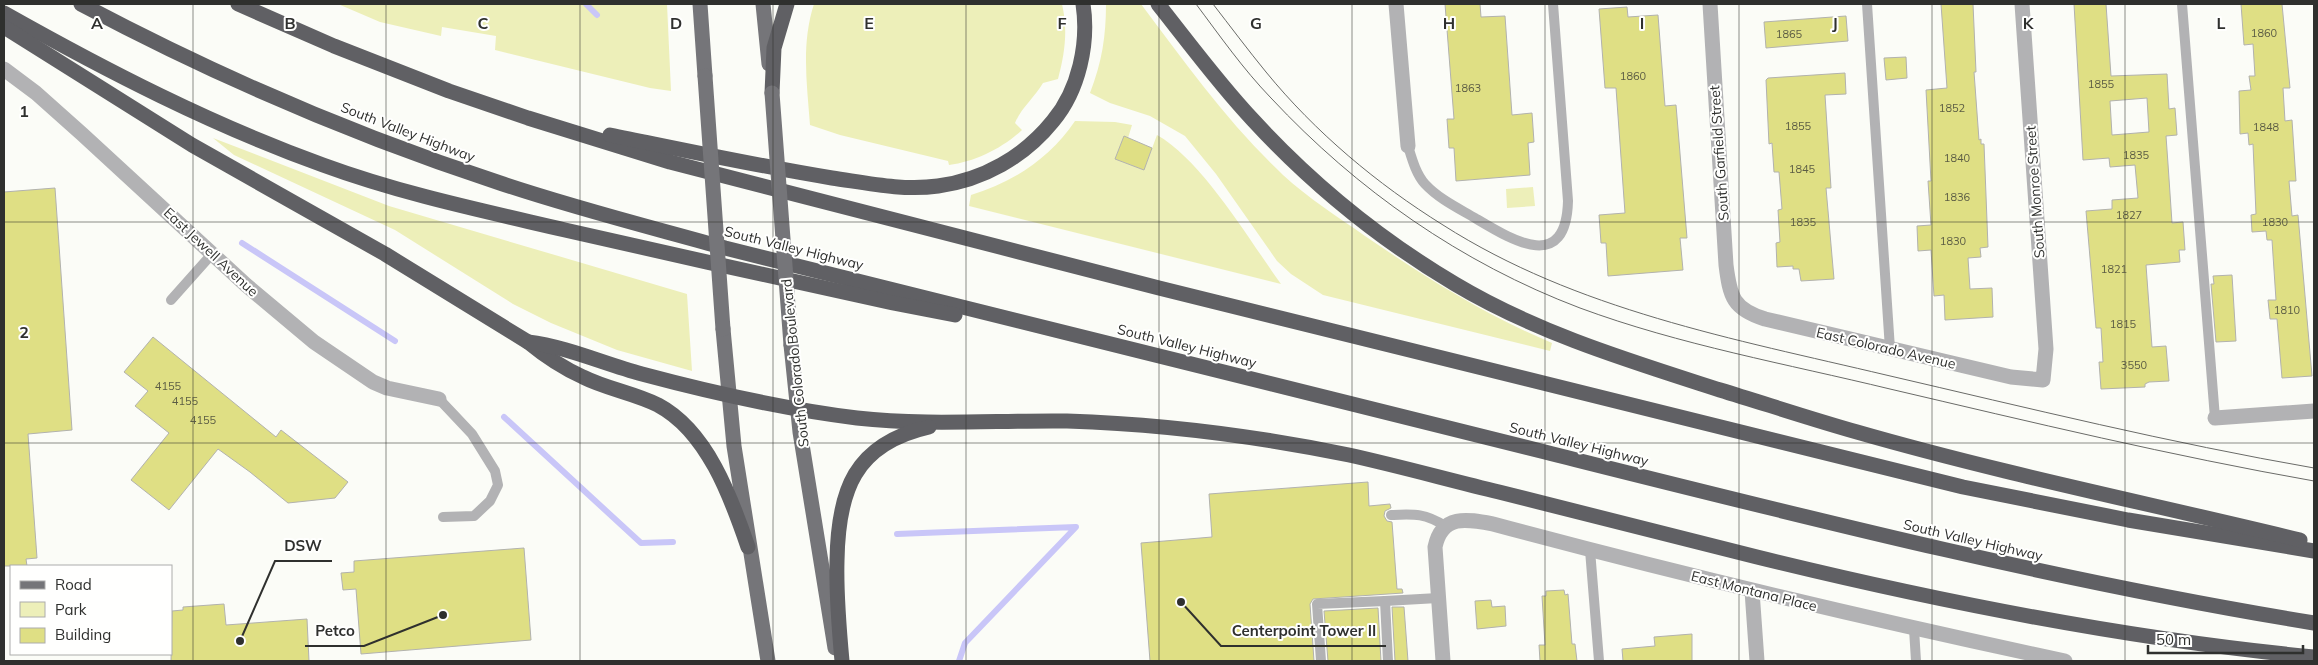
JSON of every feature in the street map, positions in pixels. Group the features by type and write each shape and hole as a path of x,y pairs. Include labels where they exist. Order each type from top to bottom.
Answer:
{"highway":[{"name":"South Valley Highway","path":"81,4 175,51 278,98 358,131 498,183 612,217 725,248 1781,511 2002,564 2190,602 2314,623"},
{"path":"238,4 388,68 528,118 670,162 1010,250 1827,454 2022,500 2184,530 2314,551"},
{"path":"772,93 774,48 787,4"},
{"path":"528,118 793,171 873,184 921,187 954,182 995,169 1018,155 1041,135 1058,116 1069,96 1082,56 1084,34 1083,4"},
{"path":"1158,4 1236,101 1280,148 1318,183 1373,227 1434,271 1491,304 1577,342 1662,372 1859,433 2314,544"},
{"path":"4,13 97,64 161,96 282,150 363,178 495,214 893,303 1120,346"},
{"path":"4,27 192,145 385,254 528,342 548,358 583,378 649,401 671,414 695,438 714,464 728,492 748,547"},
{"path":"528,342 554,346 637,373 729,396 797,410 863,419 922,422 1064,421 1151,426 1238,435 1301,446 1398,467 1763,558 1956,602 2154,637 2314,657"},
{"path":"842,661 837,598 838,533 843,498 858,469 876,452 904,434 939,426 995,422"}],"main road":[{"path":"700,4 729,396 748,547 768,661"},
{"name":"South Colorado Boulevard","path":"763,4 772,93 797,410 813,521 837,661"}],"street":[{"path":"1396,4 1408,146"},
{"name":"South Garfield Street","path":"1710,4 1726,265 1734,302"},
{"name":"South Monroe Street","path":"2022,4 2046,349 2043,380"},
{"name":"East Jewell Avenue","path":"4,69 36,93 212,254 307,336 363,377 387,388 439,399"},
{"name":"East Colorado Avenue","path":"1734,302 1745,311 1765,319 2011,378 2043,380"},
{"path":"2215,418 2314,412"},
{"name":"East Montana Place","path":"1445,526 1462,520 1493,524 1752,591 1914,629 2065,661"},
{"path":"1443,661 1435,547 1440,532 1445,526"},
{"path":"1752,591 1757,661"}],"lane":[{"path":"1408,146 1421,179 1442,198 1520,243 1546,244 1558,237 1567,218 1568,201 1553,4"},
{"path":"1867,4 1890,349"},
{"path":"2182,4 2215,418"},
{"path":"171,300 212,254"},
{"path":"439,399 472,434 495,471 498,485 490,501 474,516 443,518"},
{"path":"1391,515 1416,514 1432,517 1445,526"},
{"path":"1590,550 1599,661"},
{"path":"1321,661 1317,604 1438,598"},
{"path":"1385,600 1388,661"},
{"path":"1914,629 1916,661"}],"green space":[{"path":"338,4 667,4 671,91 650,88 495,50 496,36 442,27 441,36 380,22"},
{"path":"814,4 1062,4 1065,41 1058,79 1043,83 1024,107 1015,123 1022,130 1006,143 969,161 949,165 948,161 840,135 810,125 806,49 807,34"},
{"path":"1106,4 1141,4 1191,71 1244,135 1283,175 1303,192 1410,266 1479,308 1552,343 1550,351 1323,295 1291,274 1277,261 1216,174 1185,136 1150,116 1110,103 1090,93 1098,71 1102,49"},
{"path":"1075,121 1115,122 1132,125 1128,138 1124,137 1115,159 1144,170 1157,135 1174,147 1208,182 1240,224 1281,284 969,206 971,195 1002,183 1030,167 1054,146"},
{"path":"213,138 389,206 687,294 692,371 617,350 551,323 513,304 395,230 234,155"},
{"path":"1533,187 1535,206 1507,208 1506,189"}],"building":[{"path":"1445,4 1480,4 1481,17 1505,16 1512,115 1532,113 1534,142 1528,143 1530,175 1456,181 1454,148 1449,148 1447,119 1454,119"},
{"path":"1941,4 1973,4 1976,72 1974,72 1979,140 1981,139 1981,144 1984,144 1988,247 1980,248 1981,257 1968,258 1970,289 1992,288 1993,317 1945,320 1944,295 1934,296 1931,250 1918,251 1917,226 1931,225 1928,181 1931,181 1926,90 1947,88"},
{"path":"2074,4 2106,4 2111,76 2167,74 2169,109 2175,108 2177,135 2166,136 2172,223 2183,222 2185,250 2179,250 2180,262 2146,265 2152,347 2166,346 2169,381 2149,382 2145,384 2145,387 2101,389 2099,362 2103,362 2101,328 2096,328 2086,211 2112,209 2112,200 2138,198 2135,165 2110,167 2109,158 2083,160","holes":["2147,98 2149,132 2112,135 2110,101"]},
{"path":"2241,4 2282,4 2290,88 2283,88 2285,121 2292,120 2296,181 2289,181 2292,216 2298,215 2312,376 2282,378 2277,319 2270,319 2268,300 2276,300 2272,240 2267,240 2266,231 2252,232 2251,215 2256,214 2253,144 2249,145 2248,133 2240,134 2239,91 2251,90 2249,76 2255,76 2253,44 2244,45"},
{"path":"1627,7 1628,17 1658,15 1665,106 1676,105 1687,238 1680,238 1683,270 1608,276 1606,243 1601,243 1599,215 1625,213 1616,88 1605,88 1599,9"},
{"path":"1846,16 1848,41 1766,48 1764,22"},
{"path":"1906,57 1907,78 1886,80 1884,58"},
{"path":"1845,73 1846,94 1825,95 1831,188 1826,188 1834,279 1801,281 1799,269 1793,269 1793,266 1777,267 1776,243 1780,242 1778,210 1782,209 1779,172 1774,172 1772,143 1769,144 1766,80 1768,78"},
{"path":"1124,136 1152,148 1144,170 1115,159"},
{"path":"55,188 72,430 28,434 37,558 26,559 27,565 10,566 4,566 4,192"},
{"path":"2232,275 2236,341 2216,342 2211,284 2214,284 2213,276"},
{"path":"153,337 276,437 281,430 348,482 335,498 288,503 218,449 169,510 131,480 169,433 135,406 148,391 124,372"},
{"path":"1368,482 1369,506 1390,504 1391,508 1385,511 1384,516 1387,521 1392,522 1397,589 1402,589 1403,593 1313,599 1310,604 1314,661 1150,661 1141,543 1212,537 1209,494"},
{"path":"524,548 531,640 361,654 356,589 343,590 341,573 354,572 354,561"},
{"path":"1564,590 1565,595 1568,594 1572,644 1575,644 1577,661 1540,661 1539,645 1545,645 1542,596 1546,596 1546,591"},
{"path":"1491,600 1492,607 1505,606 1506,626 1477,629 1475,601"},
{"path":"224,604 226,625 307,619 309,661 171,661 172,611 183,610 183,607"},
{"path":"1392,607 1404,607 1408,661 1395,661"},
{"path":"1378,608 1381,661 1328,661 1324,611"},
{"path":"1692,634 1692,661 1623,661 1622,649 1655,646 1654,637"}],"waterway":[{"path":"586,4 597,15"},
{"path":"242,243 395,341"},
{"path":"504,417 641,543 673,542"},
{"path":"897,534 1076,527 965,643 959,661"}],"tram line":[{"path":"1196,4 1251,76 1304,132 1339,163 1413,221 1453,246 1536,290 1618,321 1734,353 2102,438 2314,481"},
{"path":"1213,4 1259,64 1285,94 1348,156 1394,192 1443,225 1494,254 1547,279 1602,300 1714,334 2206,448 2314,468"}],"place":[{"name":"Centerpoint Tower II","path":"1181,602"},
{"name":"Petco","path":"443,615"},
{"name":"DSW","path":"240,641"}]}
